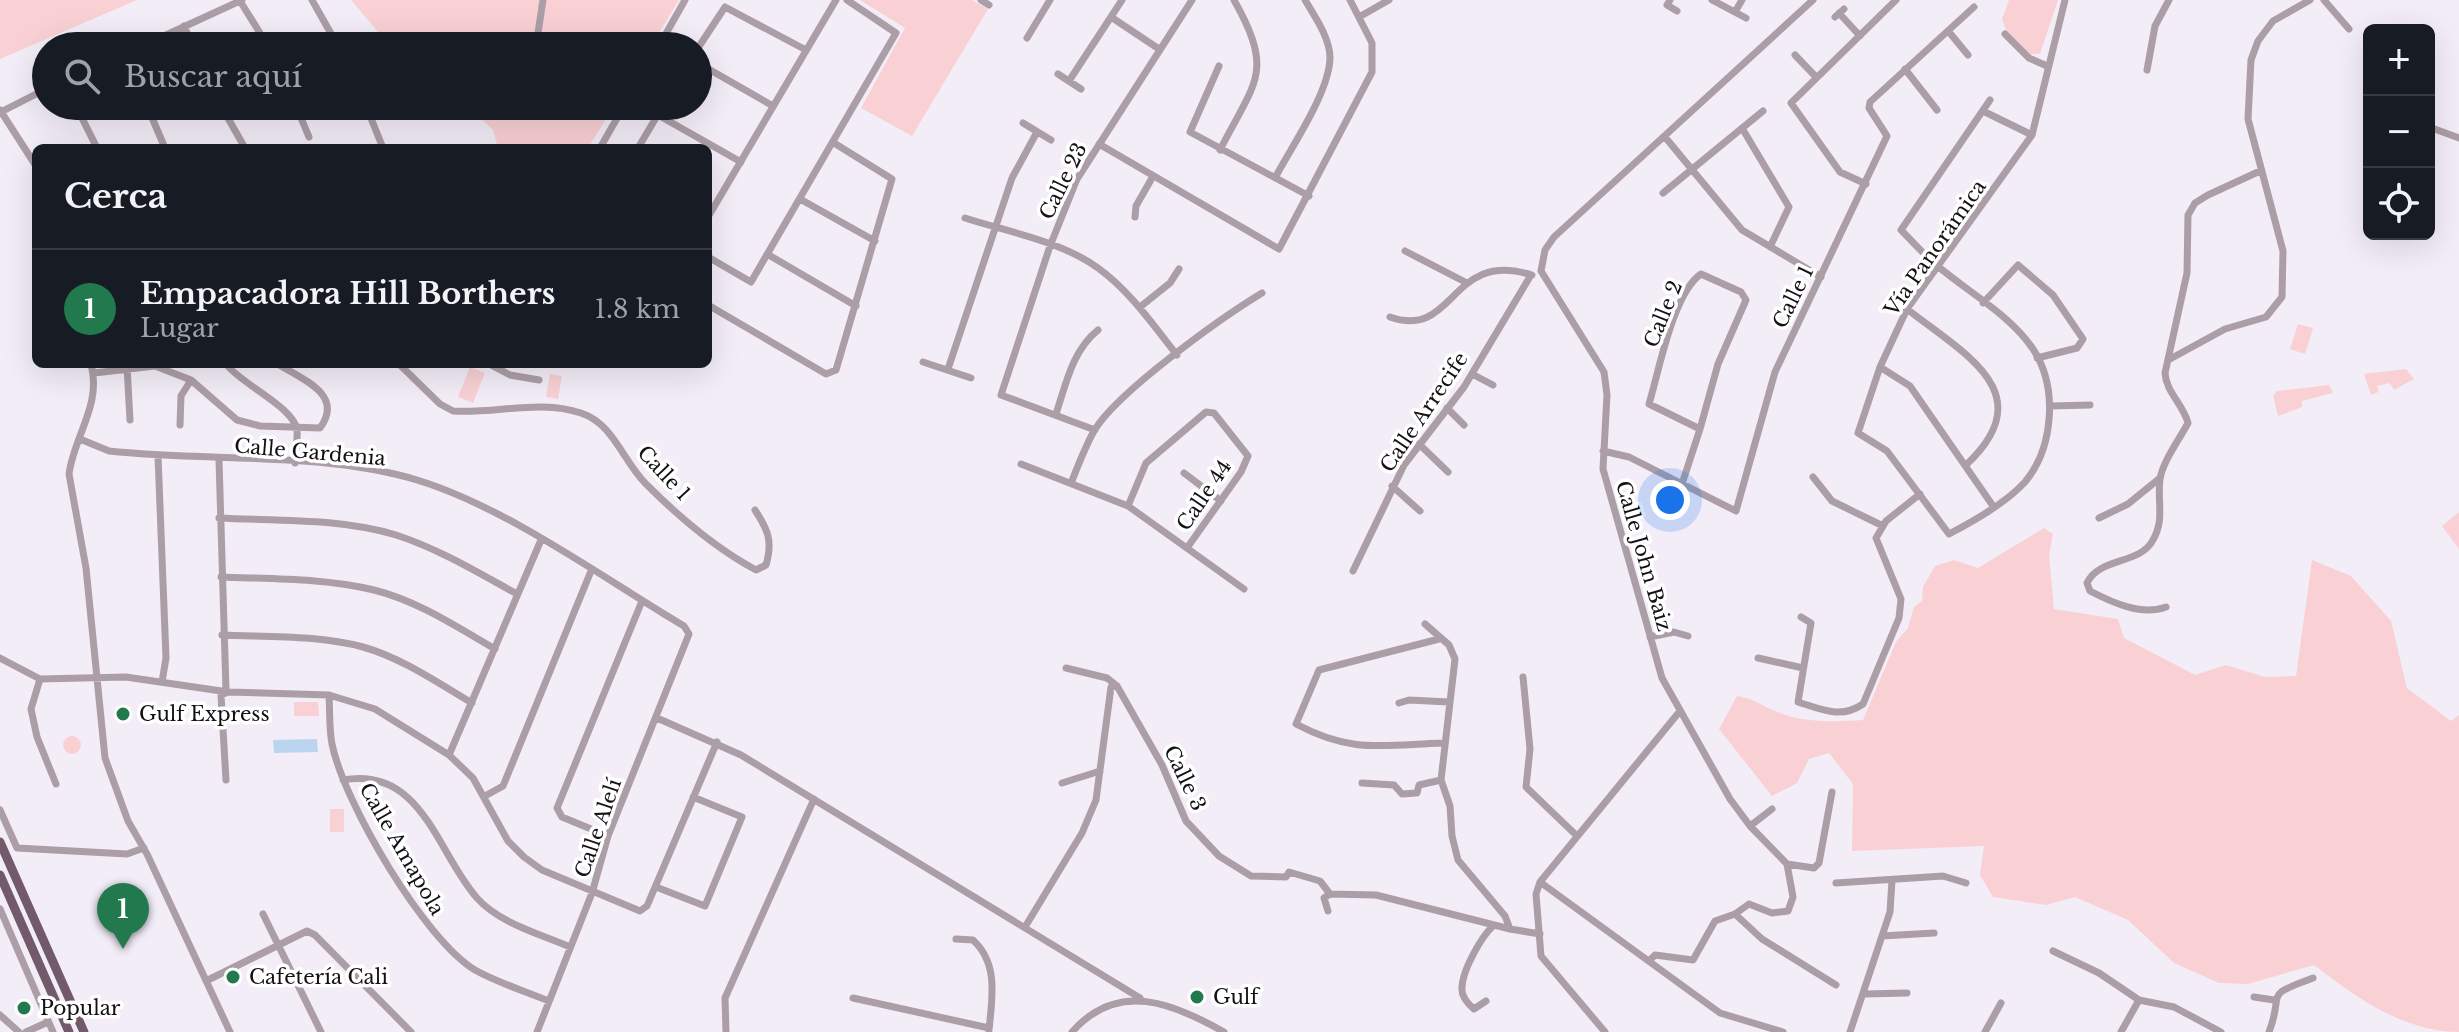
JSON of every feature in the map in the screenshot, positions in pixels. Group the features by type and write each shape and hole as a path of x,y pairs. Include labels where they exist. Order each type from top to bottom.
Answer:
{"main road":[{"path":"0,842 84,1032"},
{"path":"0,875 69,1032"}],"street":[{"path":"171,32 241,0 260,32"},
{"path":"312,0 330,32"},
{"path":"538,32 543,0"},
{"path":"667,32 685,0"},
{"path":"712,210 836,0"},
{"path":"712,259 751,282 896,33 847,0"},
{"path":"981,0 989,5"},
{"path":"1027,38 1050,0"},
{"path":"1069,81 1122,0"},
{"name":"Calle 23","path":"1056,414 1001,395 1050,246 1077,179 1192,0"},
{"path":"1220,150 1255,82 1260,60 1255,37 1234,0"},
{"path":"1275,178 1326,80 1330,55 1323,31 1305,0"},
{"path":"1099,144 1152,178 1279,249 1372,72 1372,43 1350,0"},
{"path":"1359,17 1389,0"},
{"path":"1670,0 1667,5 1677,11"},
{"path":"1712,0 1746,18"},
{"path":"1735,12 1742,0"},
{"path":"1390,317 1408,324 1427,320 1467,283 1495,269 1531,275 1541,271 1545,250 1554,237 1813,0"},
{"path":"1866,184 1840,172 1791,103 1896,0"},
{"name":"Vía Panorámica","path":"1920,494 1887,451 1858,433 1880,367 1907,309 2032,135 2065,0"},
{"path":"2147,70 2155,26 2169,0"},
{"path":"2170,359 2225,329 2266,317 2282,297 2283,251 2248,119 2251,60 2258,41 2273,21 2310,0"},
{"path":"2324,0 2349,29"},
{"path":"707,32 725,7 806,50"},
{"name":"Calle 1","path":"1603,451 1629,457 1736,511 1775,372 1887,136 1869,108 1870,102 1974,7"},
{"path":"1839,13 1860,36"},
{"path":"1111,17 1159,49"},
{"path":"184,26 187,32"},
{"path":"1949,32 1968,55"},
{"path":"2005,34 2029,58 2047,66"},
{"path":"1794,55 1816,77"},
{"path":"1219,66 1190,132 1309,196"},
{"path":"1905,69 1937,110"},
{"path":"712,71 773,106"},
{"path":"1058,74 1081,89"},
{"path":"32,96 0,111 32,160"},
{"path":"1801,617 1811,623 1798,702 1839,714 1863,704 1899,618 1901,599 1876,538 1883,526 1920,494 1949,534 2023,484 2036,467 2046,441 2050,406 2037,358 2012,326 1938,267 1901,230 1902,224 1985,112 1990,100"},
{"path":"1663,193 1689,168 1763,111"},
{"path":"1985,112 2032,135"},
{"path":"83,120 95,144"},
{"path":"153,120 163,144"},
{"path":"229,120 243,144"},
{"path":"302,120 309,137"},
{"path":"372,120 381,144"},
{"path":"602,144 616,120"},
{"path":"640,144 655,120"},
{"path":"667,120 709,144"},
{"path":"1023,123 1051,140"},
{"path":"1742,128 1789,207 1770,247"},
{"path":"2435,129 2459,138"},
{"path":"948,369 1012,178 1037,132"},
{"path":"1665,137 1742,230 1821,277"},
{"path":"712,307 826,374 836,370 892,179 834,143"},
{"path":"712,146 741,162"},
{"path":"2099,518 2128,504 2160,478 2188,423 2184,409 2166,384 2187,273 2188,215 2195,203 2208,195 2260,171"},
{"path":"1135,217 1136,206 1152,178"},
{"path":"800,199 875,241"},
{"path":"965,218 1050,246 1099,268 1140,307 1177,355"},
{"path":"1405,251 1467,283"},
{"path":"767,254 856,306"},
{"path":"1983,303 2018,265 2053,295 2083,339 2077,348 2037,358"},
{"path":"1140,307 1170,283 1179,269"},
{"name":"Calle John Baiz","path":"1541,271 1604,372 1607,395 1603,469 1662,678 1750,826 1787,864"},
{"name":"Calle 2","path":"1682,484 1700,429 1718,364 1746,300 1741,292 1701,274 1693,279 1674,321 1649,404 1700,429"},
{"name":"Calle Arrecife","path":"1353,571 1392,486 1419,444 1472,374 1531,275"},
{"path":"1071,483 1095,430 1127,395 1262,293"},
{"path":"1907,309 1980,366 1995,393 2000,413 1992,435 1966,465"},
{"path":"1095,430 1056,414 1075,359 1084,341 1098,330"},
{"path":"923,362 971,378"},
{"path":"1880,367 1910,386 1993,506"},
{"path":"92,368 92,407 71,459 69,474 86,568 105,758 128,821 144,848 230,1032"},
{"path":"127,368 130,420"},
{"path":"177,368 237,420 260,426 320,428 328,418 329,404 320,389 285,368"},
{"path":"229,368 289,414 297,428 295,463"},
{"name":"Calle 1","path":"404,368 440,404 453,411 551,406 585,415 609,431 632,470 647,485 723,553 756,570 766,565 772,547 768,530 755,510"},
{"path":"410,372 413,368"},
{"path":"497,368 510,375 539,380"},
{"path":"1472,374 1493,385"},
{"path":"180,425 181,396 191,380"},
{"path":"2050,406 2090,405"},
{"path":"1447,408 1464,425"},
{"name":"Calle 44","path":"1128,506 1146,463 1206,412 1214,413 1248,456 1187,548"},
{"name":"Calle Gardenia","path":"80,439 109,451 365,469 418,481 471,501 541,540 684,626 689,634"},
{"path":"1419,444 1448,472"},
{"path":"158,456 166,658 162,682"},
{"path":"219,460 226,780"},
{"path":"1021,464 1128,506 1244,589"},
{"path":"1184,473 1221,501"},
{"path":"1813,477 1832,501 1883,526"},
{"path":"2160,478 2162,517 2152,543 2143,552 2102,569 2087,583 2090,591 2134,608 2151,613 2166,607"},
{"path":"1392,486 1420,511"},
{"path":"219,518 341,525 394,535 449,556 517,594"},
{"path":"449,755 541,540"},
{"path":"485,796 503,786 591,571"},
{"path":"221,577 324,582 375,590 428,610 495,649"},
{"path":"608,836 562,817 557,808 642,601"},
{"path":"1425,624 1449,645 1455,659 1441,780 1450,806 1458,860 1505,916 1510,929"},
{"path":"1650,637 1674,632 1688,636"},
{"name":"Calle Alelí","path":"537,1032 592,893 608,836 689,634"},
{"path":"222,635 319,639 364,647 399,661 472,703"},
{"path":"1439,639 1319,670 1296,724 1323,737 1359,748 1443,743"},
{"path":"0,658 40,679 126,677 222,692 233,698 239,692 329,695 375,709 449,755 473,778 508,841 524,857 542,870 640,911 647,906 656,887 717,742"},
{"path":"1758,658 1803,668"},
{"path":"1066,668 1107,678 1117,686"},
{"path":"1523,677 1530,749 1526,787 1577,836"},
{"path":"40,679 31,709 37,737 56,784"},
{"path":"1025,927 1082,833 1096,800 1111,687 1117,686"},
{"name":"Calle 3","path":"1117,686 1156,753 1186,821 1219,856 1263,879 1286,877 1289,872 1304,875 1320,881 1330,894"},
{"name":"Calle Amapola","path":"329,695 331,743 343,780 410,903 434,935 475,969 549,1001"},
{"path":"1399,703 1449,702"},
{"path":"1605,1032 1541,956 1536,894 1540,882 1680,711"},
{"path":"657,718 717,742 1140,998 1174,1007 1224,1032"},
{"path":"1062,783 1100,771"},
{"path":"343,780 377,780 402,794 425,813 478,900 512,923 570,947"},
{"path":"1362,783 1394,785 1402,794 1417,793 1419,785 1441,780"},
{"path":"1649,961 1655,955 1693,960 1715,921 1735,914 1749,904 1772,913 1788,911 1793,897 1787,864 1809,868 1819,863 1832,792"},
{"path":"656,887 705,906 731,844 742,817 693,797"},
{"path":"726,1032 725,998 814,799"},
{"path":"1750,826 1772,809"},
{"path":"0,810 17,848 127,854 144,848"},
{"path":"1836,883 1941,876 1966,883"},
{"path":"1850,1032 1890,912 1892,880"},
{"path":"1540,882 1720,1013 1783,1032"},
{"path":"1328,911 1324,898 1330,894 1376,895 1493,926 1540,934"},
{"path":"0,909 53,1032"},
{"path":"263,914 321,1032"},
{"path":"1735,914 1762,939 1836,985"},
{"path":"1486,1001 1474,1009 1466,1001 1462,988 1481,937 1493,926"},
{"path":"206,981 300,933 315,935 411,1032"},
{"path":"1882,936 1934,933"},
{"path":"853,998 989,1030 993,988 987,957 973,940 956,939"},
{"path":"2053,951 2099,973 2139,1000 2174,1007 2221,1032"},
{"path":"2269,1032 2274,1000 2281,990 2313,978"},
{"path":"1865,994 1907,993"},
{"path":"2254,997 2274,1000"},
{"path":"1072,1032 1106,1007 1140,998"},
{"path":"2121,1032 2139,1000"},
{"path":"1985,1032 2001,1003"},
{"path":"0,1015 19,1032"},
{"path":"26,1032 48,1022"}],"shaded area":[{"path":"0,0 137,0 63,32 32,32 32,45 0,59"},
{"path":"351,0 679,0 660,32 378,32"},
{"path":"860,0 972,0 988,9 912,136 861,108 905,28"},
{"path":"2009,0 2058,0 2040,54 2030,54 2006,30 2002,19"},
{"path":"482,120 605,120 590,144 497,144 493,130"},
{"path":"2298,324 2313,328 2305,354 2290,349"},
{"path":"470,368 485,373 473,403 458,397"},
{"path":"2406,369 2414,379 2394,390 2390,383 2377,386 2379,392 2371,395 2364,374"},
{"path":"550,374 562,376 558,399 546,397"},
{"path":"2329,385 2333,393 2302,401 2302,407 2278,416 2273,396 2277,391"},
{"path":"2459,512 2459,549 2442,526"},
{"path":"2044,528 2053,534 2049,555 2054,609 2118,619 2124,638 2195,675 2226,665 2265,677 2296,676 2312,560 2351,576 2391,621 2407,688 2451,721 2459,715 2459,1032 2419,1026 2400,1019 2363,1000 2314,965 2248,984 2219,983 2174,963 2128,920 2075,897 2046,905 1993,897 1980,875 1984,846 1852,851 1853,784 1829,753 1809,759 1797,783 1772,796 1719,729 1737,696 1795,717 1829,721 1863,720 1896,642 1908,628 1914,607 1922,601 1923,587 1935,566 1954,560 1978,568"},
{"path":"294,702 318,702 319,716 294,716"},
{"path":"72,736 81,745 72,754 63,745"},
{"path":"330,809 344,809 344,832 330,832"}],"water":[{"path":"317,739 318,752 274,753 273,740"}],"place":[{"name":"Gulf Express","path":"123,714"},
{"name":"Empacadora Hill Borthers","path":"123,949"},
{"name":"Cafetería Cali","path":"233,977"},
{"name":"Gulf","path":"1197,997"},
{"name":"Popular","path":"24,1008"}]}
